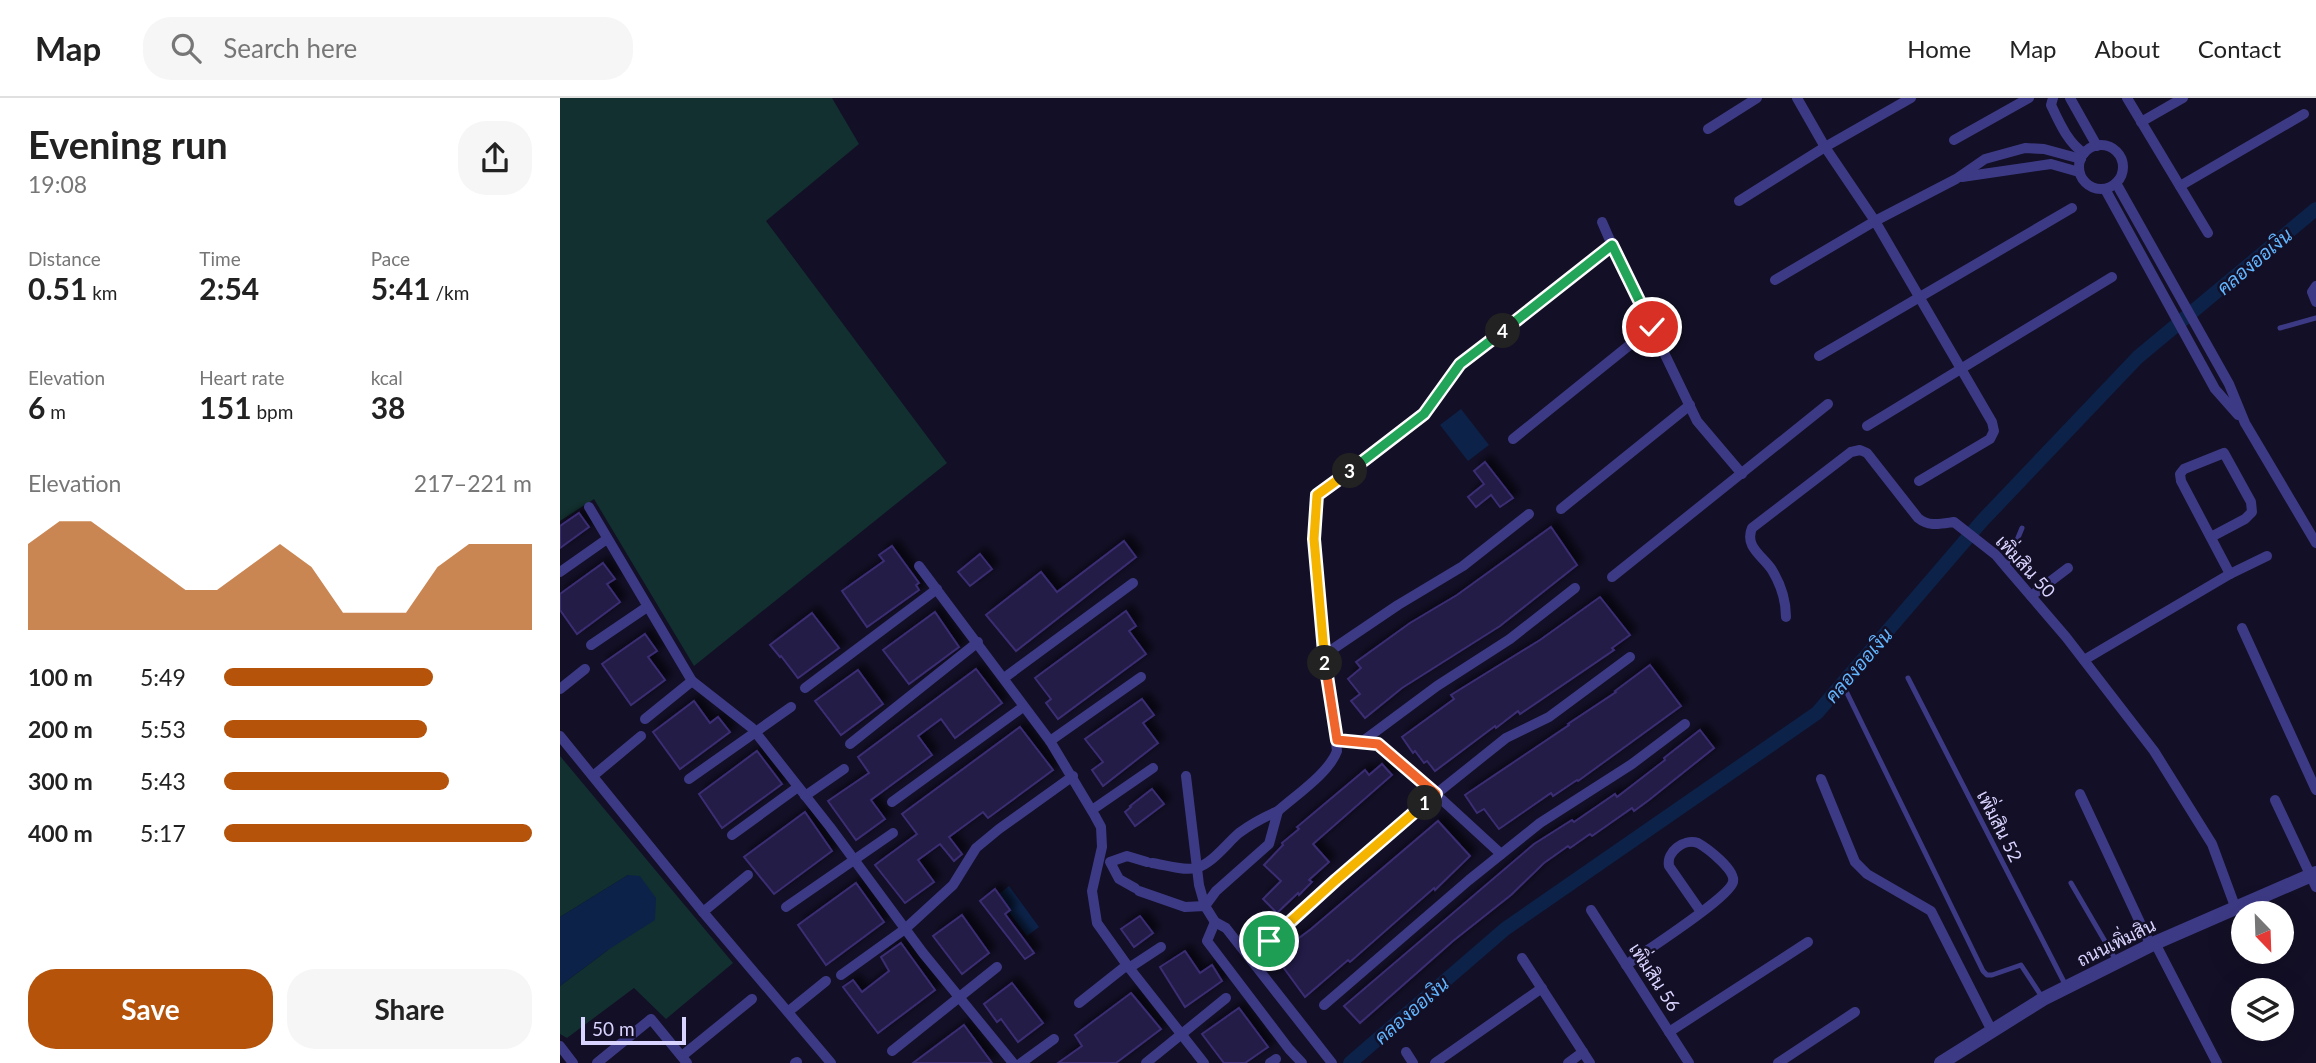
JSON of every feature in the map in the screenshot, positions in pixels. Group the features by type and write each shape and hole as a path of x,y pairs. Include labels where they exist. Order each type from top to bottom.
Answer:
{"street":[{"path":"1708,129 1756,98"},
{"path":"1797,98 1875,221 1992,422 1994,431 1990,439 1919,481"},
{"path":"1739,201 1825,146 1911,98"},
{"path":"1954,140 2029,98"},
{"path":"1775,280 1985,159 2009,151 2044,149 2082,156 2097,146 2109,147 2120,157 2122,172 2110,186 2092,187 2086,184 2079,172 2082,156 2058,120 2051,105 2053,98"},
{"path":"2070,98 2097,146"},
{"path":"2127,98 2208,233"},
{"path":"2141,122 2183,98"},
{"path":"2180,186 2304,114"},
{"path":"1956,178 2050,164 2079,172"},
{"path":"2110,186 2149,244 2229,384 2245,423 2316,543"},
{"path":"2110,186 2138,251 2215,389 2245,423"},
{"path":"1819,356 2072,208"},
{"path":"1602,222 1697,421 1742,474"},
{"path":"1104,861 1127,856 1178,867 1197,868 1240,832 1278,811 1334,761 1337,740 1324,654 1314,539 1317,495 1424,414 1460,364 1612,245"},
{"path":"1867,426 2112,277"},
{"path":"2316,286 2312,292 2316,302"},
{"path":"1513,439 1652,327"},
{"path":"1612,577 1828,404"},
{"path":"1561,509 1690,405"},
{"name":"เพิ่มสิน 50","path":"1786,617 1786,600 1772,569 1751,544 1749,535 1752,528 1851,452 1860,450 1867,453 1925,523 1954,522 1996,555 2084,660 2154,751 2212,844 2232,901"},
{"path":"2211,537 2245,519 2252,512 2251,502 2224,453 2184,469 2180,474 2180,481 2230,574"},
{"path":"589,507 692,681 756,733 957,997 1013,1063"},
{"path":"1324,654 1463,566 1529,514"},
{"path":"560,572 607,539"},
{"path":"2084,660 2230,574 2267,556"},
{"path":"919,566 978,642 1073,776 1101,827 1104,861 1092,891 1097,923 1204,1063"},
{"path":"2031,596 2068,568"},
{"path":"1004,678 1133,583"},
{"path":"1363,741 1437,686 1510,639 1575,588"},
{"path":"805,688 937,589"},
{"path":"591,645 647,607"},
{"path":"2242,628 2316,790"},
{"path":"850,744 978,642"},
{"path":"1269,941 1436,794 1506,738 1549,717 1630,657"},
{"path":"560,689 585,669"},
{"path":"1050,741 1140,677"},
{"path":"645,719 692,681"},
{"path":"689,779 792,707"},
{"path":"892,802 1023,707"},
{"path":"1324,1004 1540,823 1632,764 1685,724"},
{"path":"560,736 703,912 831,1063"},
{"path":"593,776 641,736"},
{"path":"1337,740 1378,744 1501,854"},
{"path":"1092,810 1153,768"},
{"path":"806,796 844,769"},
{"path":"841,975 905,929 953,885 976,848 999,828 1073,776"},
{"path":"1186,776 1199,885 1205,906 1215,922 1226,929 1329,1059"},
{"path":"1821,779 1855,862 1867,874 1931,911 1992,1031"},
{"path":"732,835 798,787"},
{"path":"2080,794 2153,944 2217,1063"},
{"path":"2275,800 2314,878"},
{"path":"1205,906 1216,891 1269,844 1278,811"},
{"path":"786,907 893,832"},
{"path":"1626,965 1701,912 1727,892 1733,881 1732,872 1697,843 1689,843 1670,853 1669,866 1701,912"},
{"path":"1104,861 1119,879 1137,890 1185,907 1205,906"},
{"path":"703,912 748,875"},
{"name":"ถนนเพิ่มสิน","path":"2255,901 2314,878"},
{"name":"เพิ่มสิน 56","path":"1591,910 1689,1063"},
{"name":"ถนนเพิ่มสิน","path":"1948,1061 2043,999 2153,944 2231,911"},
{"path":"1215,922 1207,941 1302,1063"},
{"path":"1669,1032 1808,942"},
{"path":"1079,1003 1161,947"},
{"path":"1522,957 1590,1063"},
{"path":"892,1051 997,967"},
{"path":"789,1011 826,981"},
{"path":"1435,1063 1542,988"},
{"path":"1146,1063 1226,998"},
{"path":"597,1063 651,1019 684,1060 752,999"},
{"path":"1778,1063 1855,1012"},
{"path":"1021,1063 1054,1039"},
{"path":"560,1046 573,1063"},
{"path":"1406,1052 1413,1063"},
{"path":"1568,1063 1583,1052"}],"lane":[{"path":"2280,328 2316,318"},
{"path":"2007,567 2022,528"},
{"name":"เพิ่มสิน 52","path":"1908,678 2067,988"},
{"path":"1847,693 1983,971 1992,975 2021,965 2043,999"},
{"path":"2071,883 2118,962"}],"green space":[{"path":"560,98 832,98 859,144 766,221 947,463 694,666 594,499 560,521"},
{"path":"560,756 733,963 666,1019 634,988 567,1038 560,1034 560,986 608,950 628,875 560,917"}],"water":[{"path":"1461,409 1489,445 1468,461 1440,425"},
{"path":"628,875 640,876 656,898 655,920 608,950 560,986 560,917"},
{"path":"1009,886 1039,927 1027,936 999,894"}],"building":[{"path":"1485,462 1513,498 1500,507 1491,495 1476,507 1468,497 1484,484 1474,471"},
{"path":"579,513 589,527 560,548 560,526"},
{"path":"1551,527 1577,565 1500,626 1402,688 1365,718 1351,701 1360,694 1348,679 1361,668 1356,662 1410,623 1457,595"},
{"path":"1124,541 1136,557 1016,651 986,615 1041,572 1057,592"},
{"path":"892,546 919,583 916,585 919,590 867,627 842,591 884,561 879,555"},
{"path":"980,554 992,569 970,586 958,572"},
{"path":"603,563 615,579 607,584 620,602 577,634 560,610 560,594"},
{"path":"1600,597 1630,635 1612,648 1614,650 1520,714 1518,711 1496,728 1495,726 1435,771 1427,761 1424,763 1415,751 1413,753 1402,737 1454,699 1451,695 1540,640"},
{"path":"1126,611 1136,626 1129,631 1146,654 1058,719 1046,703 1051,699 1035,678"},
{"path":"935,612 959,647 909,684 883,650"},
{"path":"812,613 839,648 798,678 770,645"},
{"path":"645,634 657,651 648,657 665,680 631,705 602,664"},
{"path":"1650,665 1681,706 1578,781 1553,796 1551,793 1499,829 1484,809 1477,813 1465,795 1616,692"},
{"path":"976,669 1002,703 955,738 941,719 918,736 932,755 871,800 885,819 856,840 828,801 869,773 858,757"},
{"path":"858,670 883,704 841,735 815,701"},
{"path":"1142,699 1154,715 1143,723 1158,743 1103,786 1092,770 1103,762 1085,739"},
{"path":"694,701 710,723 718,717 730,732 680,769 653,732"},
{"path":"1020,727 1053,770 988,818 983,812 949,837 962,854 954,861 940,844 918,860 934,882 905,903 875,865 917,834 902,814"},
{"path":"1700,730 1714,748 1649,800 1634,811 1632,808 1592,836 1590,834 1570,848 1568,846 1544,863 1511,895 1453,941 1360,1023 1344,1006 1534,844 1572,820 1574,822 1615,794 1617,797"},
{"path":"757,751 782,784 722,828 699,794"},
{"path":"1382,764 1392,775 1313,844 1329,862 1309,880 1312,882 1299,895 1298,893 1277,913 1263,899 1281,881 1264,865 1282,843 1299,829 1297,827 1365,770 1369,775"},
{"path":"1152,789 1164,804 1135,826 1125,812"},
{"path":"805,812 832,851 774,894 744,857"},
{"path":"1438,821 1470,856 1435,890 1434,888 1350,962 1348,960 1305,997 1275,956 1311,929"},
{"path":"856,883 884,922 826,965 798,925"},
{"path":"995,889 1010,910 1005,914 1034,953 1025,959 980,901"},
{"path":"962,915 989,953 962,974 933,936"},
{"path":"1140,916 1153,933 1134,947 1121,929"},
{"path":"901,943 935,990 878,1033 843,987 853,980 862,992 889,971 881,957"},
{"path":"1185,951 1200,973 1212,965 1222,981 1185,1007 1160,967"},
{"path":"1012,983 1043,1023 1018,1042 1001,1019 997,1022 984,1004"},
{"path":"1131,993 1161,1029 1116,1063 1058,1063 1082,1046 1075,1035"},
{"path":"1239,1008 1268,1047 1245,1063 1224,1063 1202,1034"},
{"path":"964,1025 992,1063 913,1063"}],"waterway":[{"name":"คลองออเงิน","path":"1350,1063 1505,929 1817,713 1982,521 2138,357 2316,209"}],"route":[{"path":"1269,941 1436,794 1378,744 1337,740 1319,608 1314,539 1317,495 1424,414 1460,364 1612,245 1652,327"}]}
